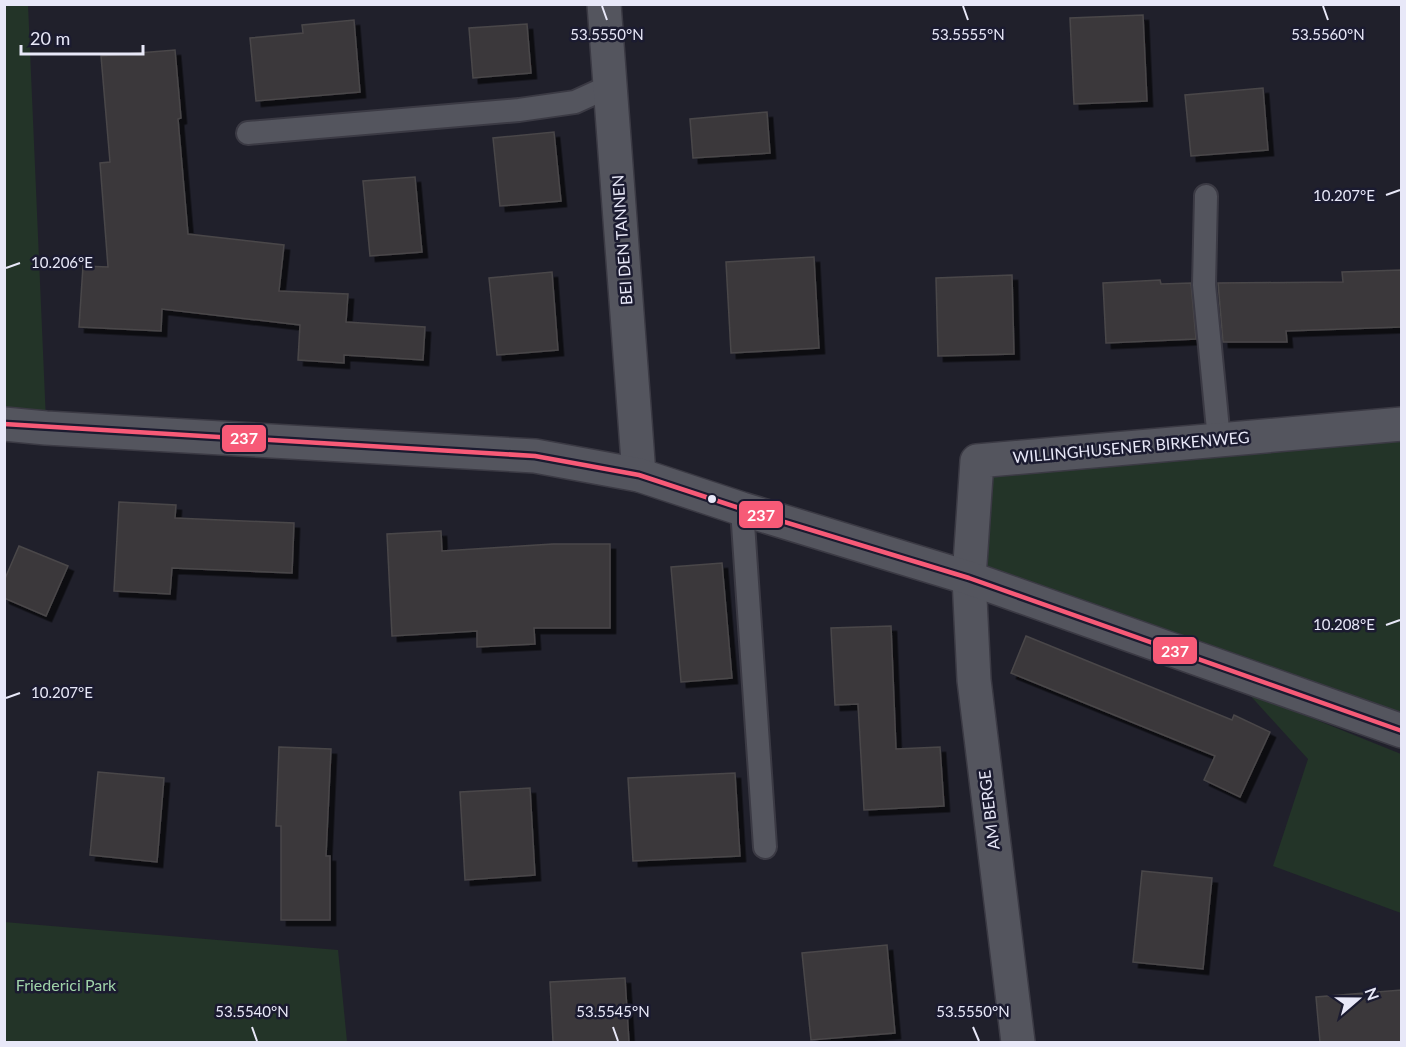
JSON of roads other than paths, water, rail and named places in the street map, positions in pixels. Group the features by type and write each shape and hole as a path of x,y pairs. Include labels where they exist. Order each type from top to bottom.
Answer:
{"street":[{"name":"BEI DEN TANNEN","path":"604,4 639,475"},
{"path":"4,424 536,456 639,475 969,578 1401,731"},
{"name":"WILLINGHUSENER BIRKENWEG","path":"969,578 977,461 1401,424"},
{"name":"AM BERGE","path":"969,578 974,680 1018,1042"}],"lane":[{"path":"248,133 519,110 575,102 610,86"},
{"path":"1206,196 1204,285 1219,440"},
{"path":"742,509 765,847"}],"park label":[{"name":"Friederici Park","path":"66,985"}]}
